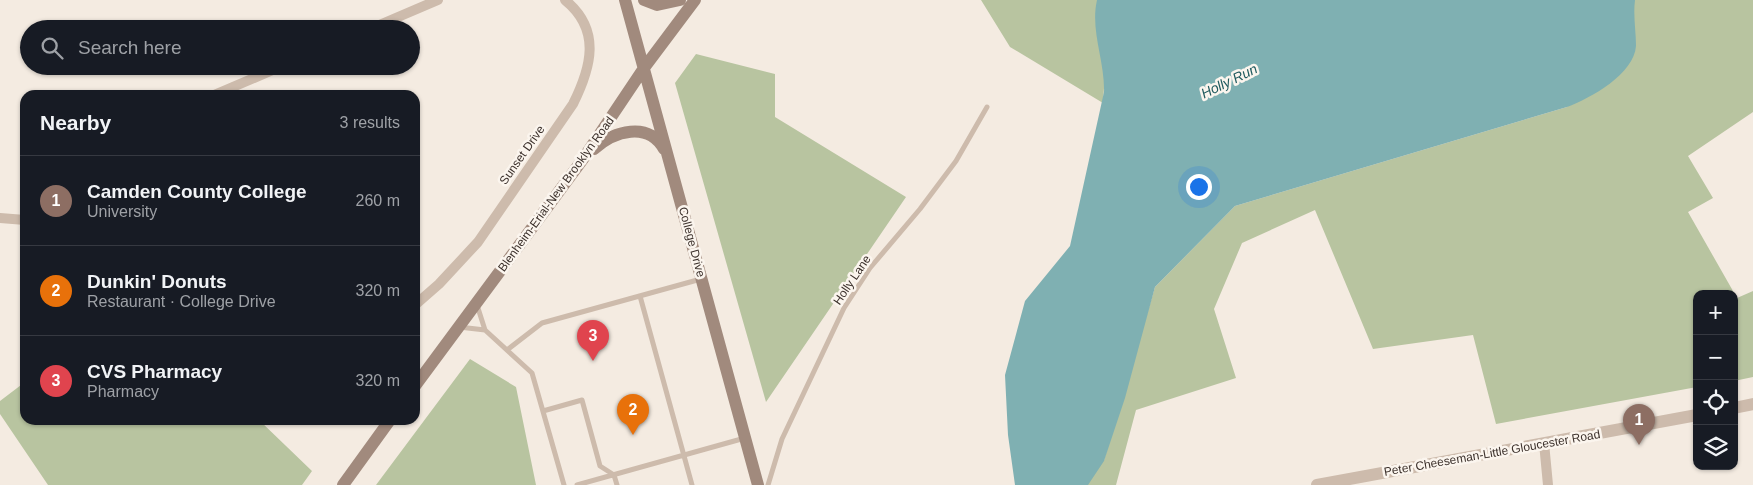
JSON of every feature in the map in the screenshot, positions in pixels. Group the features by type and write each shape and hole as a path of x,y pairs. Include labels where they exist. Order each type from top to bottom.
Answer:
{"main road":[{"name":"College Drive","path":"625,0 758,485"},
{"path":"644,0 657,5 680,0"},
{"name":"Blenheim-Erial-New Brooklyn Road","path":"420,379 583,159 644,68 695,0"},
{"path":"583,159 604,141 632,130 644,132 655,138 668,155"},
{"path":"343,485 386,425"}],"street":[{"path":"391,20 438,0"},
{"name":"Sunset Drive","path":"420,301 439,284 478,242 573,104 586,80 590,63 590,46 585,25 565,0"},
{"path":"226,90 261,75"},
{"path":"0,218 20,220"},
{"path":"1738,407 1753,404"},
{"name":"Peter Cheeseman-Little Gloucester Road","path":"1317,485 1693,416"},
{"path":"1544,443 1548,485"}],"lane":[{"name":"Holly Lane","path":"768,485 782,439 844,308 870,268 920,209 956,161 987,107"},
{"path":"507,350 542,323 702,279"},
{"path":"640,296 692,485"},
{"path":"476,303 485,330 532,372 564,485"},
{"path":"459,327 485,330"},
{"path":"543,411 582,400 600,466 614,475 617,485"},
{"path":"577,485 746,438"}],"green space":[{"path":"981,0 1110,0 1103,103 1010,47"},
{"path":"1634,0 1753,0 1753,112 1688,156 1713,198 1688,212 1732,290 1693,290 1693,388 1496,424 1473,335 1373,349 1315,210 1242,243 1214,309 1236,378 1136,410 1116,485 1076,485 1104,460 1155,287 1235,206 1567,107"},
{"path":"696,54 775,74 775,117 906,197 766,402 675,83"},
{"path":"1753,291 1753,377 1738,380 1738,298"},
{"path":"470,359 516,387 536,485 376,485"},
{"path":"20,386 20,425 264,425 312,471 302,485 48,485 0,414 0,401"}],"water":[{"name":"Holly Run","path":"1097,0 1635,0 1636,46 1628,66 1610,84 1588,98 1567,107 1235,206 1155,287 1125,398 1104,461 1088,485 1015,485 1008,435 1005,375 1025,301 1070,246 1104,92 1104,80 1095,23"}],"place":[{"name":"CVS Pharmacy","path":"593,361"},
{"name":"Dunkin' Donuts","path":"633,435"},
{"name":"Camden County College","path":"1639,445"}]}
